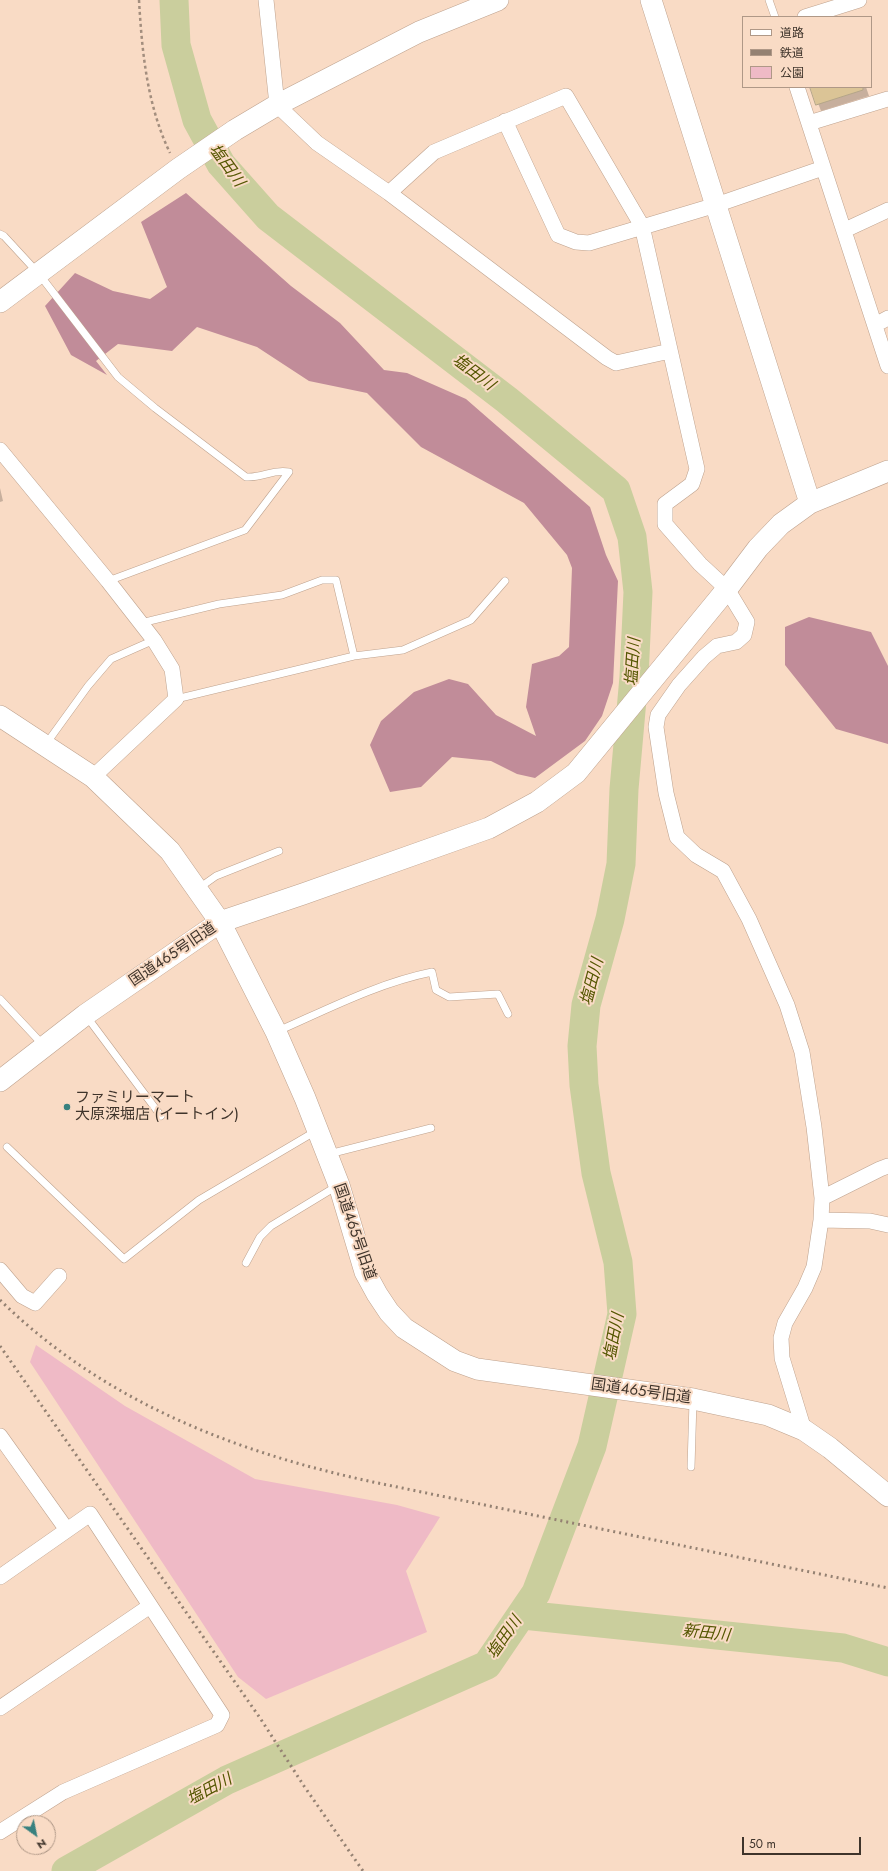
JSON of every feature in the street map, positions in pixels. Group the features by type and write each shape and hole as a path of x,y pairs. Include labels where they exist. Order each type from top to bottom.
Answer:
{"street":[{"path":"266,0 277,105 317,143 389,193 607,358 616,363 670,351"},
{"path":"0,302 234,130 277,105 419,32 498,0"},
{"path":"651,0 810,503"},
{"path":"808,16 859,0"},
{"path":"797,88 845,230 881,321 888,366"},
{"path":"389,193 434,152 566,96 642,226 697,469 692,484 665,504 665,524 700,564 728,589 747,622 744,635 736,642 717,646 704,657 679,685 658,714 656,727 666,793 677,837 696,855 722,871 748,919 786,1005 802,1052 814,1127 822,1198 821,1220 814,1267 805,1288 785,1323 781,1338 782,1358 804,1430"},
{"path":"809,124 888,100"},
{"path":"505,122 558,235 576,242 589,243 716,205 823,168"},
{"path":"845,230 888,210"},
{"path":"0,450 142,623 172,669 176,699 93,777"},
{"path":"0,716 93,777 170,851 220,922 489,828 537,802 576,773 728,589 758,548 780,524 810,503 888,470"},
{"name":"国道465号旧道","path":"0,1081 85,1015 220,922 276,1032 318,1130 339,1185 365,1272 390,1312 404,1328 455,1361 477,1369 693,1399 768,1415 804,1430 830,1448 888,1496"},
{"path":"822,1198 880,1168 888,1166"},
{"path":"821,1220 870,1221 888,1225"},
{"path":"0,1270 22,1296 35,1303 59,1276"},
{"path":"1,1439 67,1530"},
{"path":"0,1577 90,1514 222,1715 217,1725 63,1792 0,1832"},
{"path":"0,1708 150,1606"}],"lane":[{"path":"769,0 775,16"},
{"path":"0,234 4,236 39,274 118,377 155,408 246,477 257,478 278,470 289,472 245,530 108,581"},
{"path":"142,623 219,604 282,595 322,580 336,580 354,656"},
{"path":"176,699 354,656 403,650 471,620 505,581"},
{"path":"45,745 88,686 110,659 154,640"},
{"path":"197,890 216,876 279,852"},
{"path":"276,1032 358,995 413,976 432,972 436,990 449,997 498,994 508,1014"},
{"path":"0,999 44,1046"},
{"path":"85,1015 161,1116"},
{"path":"327,1154 431,1128"},
{"path":"7,1147 124,1259 199,1200 318,1130"},
{"path":"246,1263 260,1237 271,1226 339,1185"},
{"path":"691,1467 693,1399"}],"path":[{"path":"139,0 150,100 160,133 178,170"}],"green space":[{"path":"36,1345 125,1406 255,1479 397,1505 440,1517 406,1571 427,1632 266,1699 238,1677 30,1362"}],"shaded area":[{"path":"186,193 291,286 340,323 384,370 407,373 466,399 590,507 606,555 618,581 613,683 602,716 585,741 535,778 517,774 491,761 452,757 421,787 390,792 370,745 381,721 414,692 449,679 468,684 496,715 536,736 526,707 532,664 559,656 569,647 572,568 567,555 524,503 421,447 367,393 309,381 257,347 197,327 172,351 118,344 96,361 107,375 71,355 45,306 75,273 113,291 150,299 167,287 141,222"},
{"path":"809,617 871,632 888,666 888,744 836,729 785,665 785,627"}],"building":[{"path":"810,88 863,88 863,90 816,105"}],"waterway":[{"name":"塩田川","path":"66,1871 227,1780 487,1665 536,1593 592,1446 622,1314 618,1262 596,1173 584,1085 582,1046 586,1005 610,919 621,864 624,789 634,677 638,592 632,537 616,490 507,400 268,217 221,164 197,120 176,45 174,0"},
{"name":"新田川","path":"523,1615 843,1648 888,1662"}],"railway":[{"path":"0,1300 40,1336 82,1367 127,1394 173,1418 221,1438 271,1455 321,1470 373,1482 888,1588"},
{"path":"0,1346 260,1718 304,1786 363,1871"}],"place":[{"name":"ファミリーマート 大原深堀店 (イートイン)","path":"67,1107"}]}
